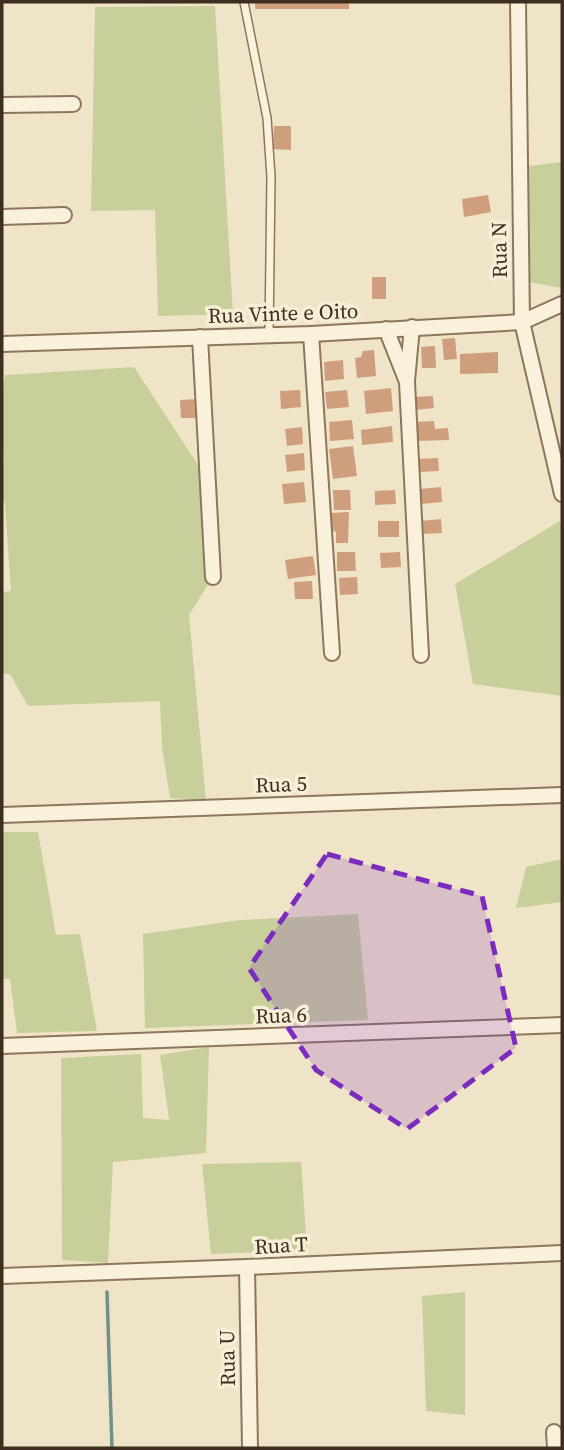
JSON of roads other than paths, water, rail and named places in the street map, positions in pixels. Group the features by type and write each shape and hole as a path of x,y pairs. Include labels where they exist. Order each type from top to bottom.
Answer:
{"street":[{"name":"Rua N","path":"518,2 522,321 562,494"},
{"path":"2,105 73,104"},
{"path":"2,217 64,215"},
{"name":"Rua Vinte e Oito","path":"2,344 311,334 522,321 562,304"},
{"path":"412,327 407,382 421,655"},
{"path":"386,329 407,382"},
{"path":"311,334 332,653"},
{"path":"200,337 214,577"},
{"name":"Rua 5","path":"2,815 562,796"},
{"name":"Rua 6","path":"2,1046 562,1025"},
{"name":"Rua T","path":"2,1276 562,1253"},
{"name":"Rua U","path":"247,1267 250,1448"},
{"path":"554,1432 555,1448"}],"lane":[{"path":"244,2 267,118 271,177 269,335"}],"waterway":[{"path":"107,1292 112,1448"}]}
